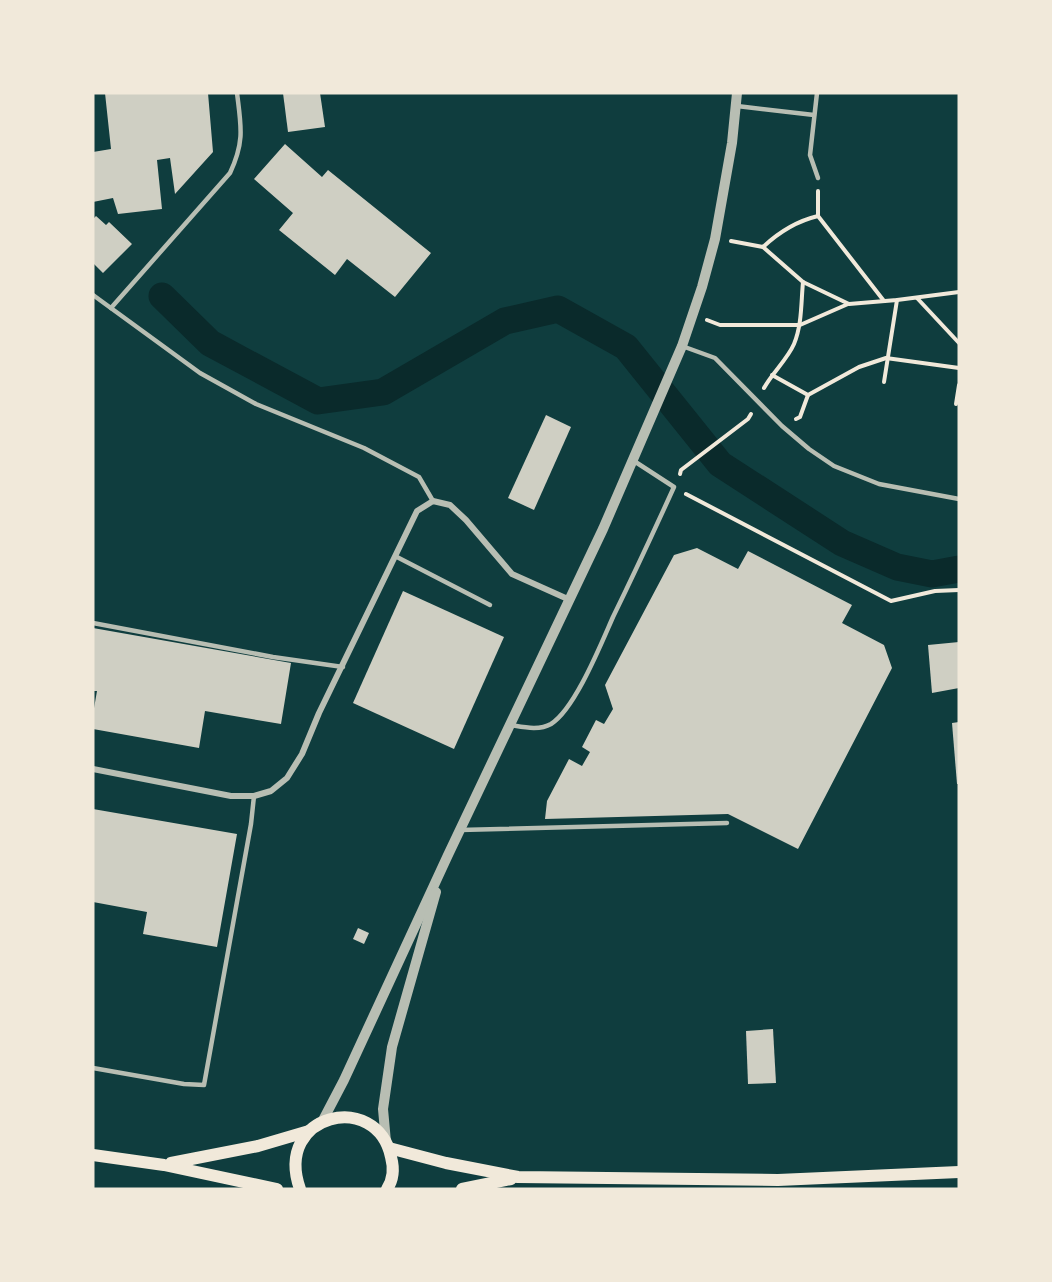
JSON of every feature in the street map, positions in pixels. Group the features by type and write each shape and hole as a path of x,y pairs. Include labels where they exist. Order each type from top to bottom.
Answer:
{"main road":[{"path":"164,1165 258,1146 309,1131 322,1122 340,1117 358,1119 374,1128 388,1145 393,1166 387,1189"},
{"path":"300,1189 294,1173 296,1150 309,1131"},
{"path":"388,1145 446,1163 518,1177 777,1185 959,1172"},
{"path":"93,1155 164,1165 277,1189"},
{"path":"462,1189 518,1177"}],"street":[{"path":"322,1122 354,1059 448,855 570,600 669,379 693,316 715,239 737,93"},
{"path":"93,769 231,796 254,796 271,791 287,778 302,754 319,713 417,511 433,501 450,505 466,520 512,574 570,600"},
{"path":"388,1145 383,1109 392,1047 448,855"}],"lane":[{"path":"111,308 230,173 238,156 242,138 237,93"},
{"path":"817,93 810,155 818,178"},
{"path":"736,106 814,115"},
{"path":"93,295 200,373 247,398 364,448 419,477 433,501"},
{"path":"682,346 715,358 782,426 834,466 879,484 959,499"},
{"path":"510,724 533,728 549,725 561,716 589,668 674,488 633,461"},
{"path":"395,556 490,605"},
{"path":"93,623 273,657 343,667"},
{"path":"93,1068 184,1084 204,1085 250,831 254,796"},
{"path":"460,830 727,823"}],"path":[{"path":"818,178 818,216 884,301"},
{"path":"763,247 791,226 818,216"},
{"path":"715,239 763,247 802,282 849,304"},
{"path":"681,470 748,419 772,375 794,346 800,325 802,282"},
{"path":"693,316 720,325 800,325 849,304 959,292"},
{"path":"917,298 959,343"},
{"path":"884,382 897,300"},
{"path":"782,426 800,417 808,395 859,367 886,358 959,368"},
{"path":"772,375 808,395"},
{"path":"956,404 959,385"},
{"path":"674,488 891,601 935,591 959,590"}],"building":[{"path":"105,93 208,93 213,152 175,194 170,158 157,160 162,209 118,214 113,198 93,202 93,152 111,149"},
{"path":"283,93 320,93 325,127 288,132"},
{"path":"285,144 322,177 328,170 431,253 395,297 347,259 335,275 279,230 293,213 254,179"},
{"path":"96,216 106,225 109,222 132,244 103,273 93,263 93,219"},
{"path":"546,415 571,427 534,510 508,498"},
{"path":"697,548 738,569 748,551 852,605 842,623 884,645 892,668 798,849 728,814 545,819 547,801 569,759 582,766 590,752 582,747 596,720 604,724 613,709 605,685 674,555"},
{"path":"403,591 504,637 454,749 353,703"},
{"path":"93,628 291,663 281,724 205,711 199,748 93,729 97,691 93,691"},
{"path":"959,642 959,688 932,693 928,645"},
{"path":"959,722 959,784 957,784 952,723"},
{"path":"93,809 237,834 217,947 143,934 147,912 93,902"},
{"path":"358,928 369,933 364,944 353,939"},
{"path":"773,1029 776,1083 748,1084 746,1031"}],"waterway":[{"path":"162,296 210,343 318,401 383,392 505,321 558,309 626,347 720,464 842,543 897,567 932,574 959,569"}]}
